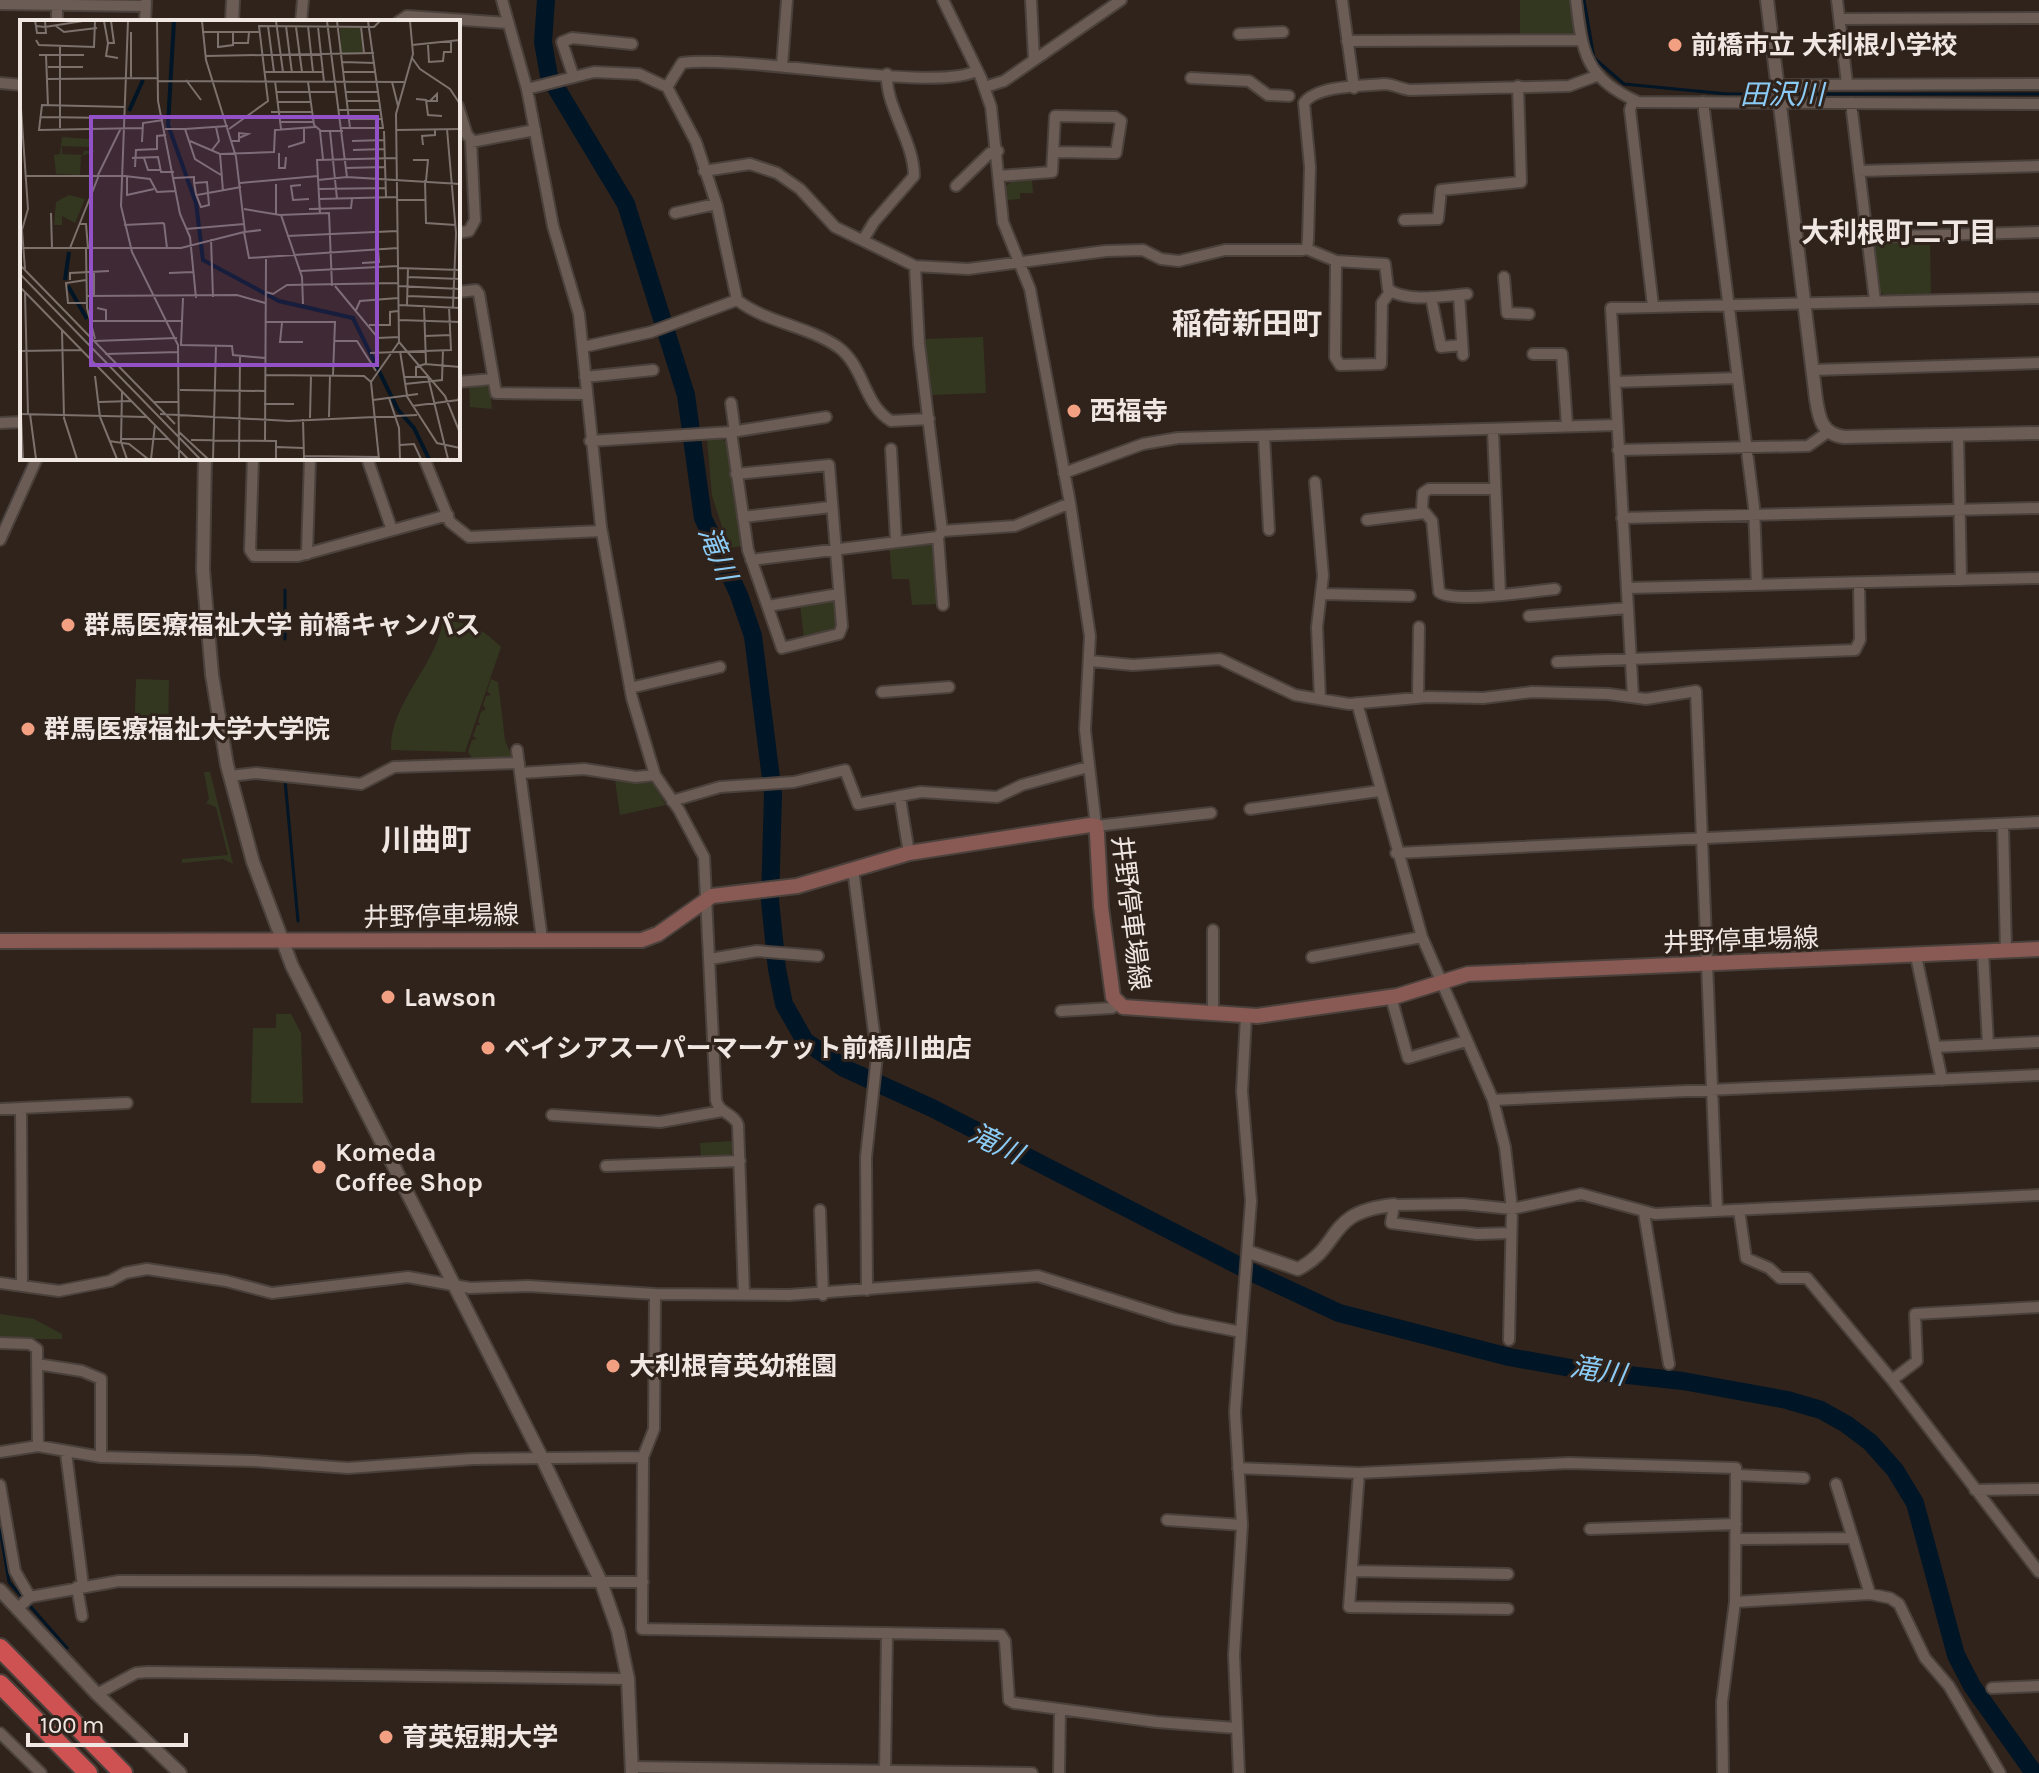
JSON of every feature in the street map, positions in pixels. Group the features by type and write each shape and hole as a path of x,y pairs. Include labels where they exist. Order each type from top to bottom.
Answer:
{"highway":[{"path":"0,1648 123,1773"},
{"path":"0,1684 88,1773"}],"main road":[{"name":"井野停車場線","path":"0,941 647,939 707,897 785,888 909,853 1096,826 1101,907 1117,1004 1246,1017 1391,997 1468,974 1706,966 2039,949"}],"street":[{"path":"232,20 233,0"},
{"path":"301,20 303,0"},
{"path":"502,0 527,89 546,200 576,302 601,531 630,688 655,775 703,853 716,1100 722,1111 734,1118 738,1125 744,1294"},
{"path":"782,66 787,0"},
{"path":"943,0 985,87 998,151 1003,222 1030,289 1070,503 1090,636 1085,714 1096,826 1211,813"},
{"path":"1031,0 1034,59"},
{"path":"985,87 1004,81 1121,0"},
{"path":"1342,0 1354,88"},
{"path":"1576,0 1587,61 1599,75 1633,100 2039,104"},
{"path":"1767,0 1818,415 1828,432 1844,437 2039,433"},
{"path":"1837,0 1847,83"},
{"path":"0,4 146,3"},
{"path":"57,5 57,20"},
{"path":"401,20 407,16 508,23"},
{"path":"1840,19 2039,18"},
{"path":"1239,34 1283,32"},
{"path":"571,76 562,42 572,38 632,44"},
{"path":"1347,41 1581,40"},
{"path":"667,87 673,83 679,65 719,60 887,74 964,76 977,70"},
{"path":"527,89 571,76 634,73 657,79 667,87 696,142 716,204 737,300"},
{"path":"863,240 874,222 914,176 897,109 886,91 887,74"},
{"path":"1307,249 1310,172 1304,103 1319,93 1387,84 1410,90 1569,86 1599,75"},
{"path":"1191,78 1249,81 1268,95 1289,96"},
{"path":"0,83 20,85"},
{"path":"1967,84 1967,103"},
{"path":"1777,85 2039,84"},
{"path":"1518,86 1521,180"},
{"path":"1633,100 1630,110 1653,306"},
{"path":"1703,102 1755,515 1757,585"},
{"path":"1851,103 1875,301"},
{"path":"460,112 467,135 473,141"},
{"path":"1000,176 1052,172 1056,152 1055,116 1115,117 1121,121 1116,153 1056,152"},
{"path":"473,141 535,130"},
{"path":"460,233 471,230 475,220 470,147 473,141"},
{"path":"956,186 998,151"},
{"path":"704,171 750,164 777,173 805,194 830,223 915,266 968,269 1092,252 1147,251 1161,259 1179,261 1225,250 1307,249 1336,261 1385,264 1390,292 1382,303 1381,364 1340,365 1335,357 1336,261"},
{"path":"1859,171 2039,166"},
{"path":"1404,220 1438,219 1441,190 1535,180"},
{"path":"675,213 716,204"},
{"path":"1867,237 2039,232"},
{"path":"915,266 940,534 943,605"},
{"path":"1504,277 1507,313 1529,314"},
{"path":"460,292 476,290 479,294 492,379 498,393 586,394"},
{"path":"1390,292 1431,297 1463,294 1462,350 1441,347 1431,297"},
{"path":"1633,697 1610,310 1614,307 2039,298"},
{"path":"583,347 651,332 737,300 838,347 861,374 875,408 891,421 929,419"},
{"path":"1533,354 1562,354 1567,425"},
{"path":"1813,370 2039,363"},
{"path":"585,377 653,370"},
{"path":"1615,382 1737,378"},
{"path":"460,382 492,379"},
{"path":"731,403 736,474 751,560 782,648 839,634 829,465 736,474"},
{"path":"590,441 733,432 826,417"},
{"path":"0,423 20,422"},
{"path":"1064,473 1143,444 1178,438 1617,425"},
{"path":"1493,431 1500,594"},
{"path":"1618,450 1808,446 1828,432"},
{"path":"1958,435 1961,580"},
{"path":"1264,436 1269,530"},
{"path":"891,449 896,540"},
{"path":"0,540 36,460"},
{"path":"205,460 203,539 206,621 230,776 253,862 283,942 341,1066 542,1458 601,1582 618,1631 628,1679 632,1770 1032,1773"},
{"path":"253,460 250,553 257,557 307,554 448,515"},
{"path":"307,554 310,460"},
{"path":"368,460 392,530"},
{"path":"425,460 448,515 457,530 469,537 482,539 601,531"},
{"path":"1315,482 1323,594 1317,627 1320,699"},
{"path":"1495,489 1427,490 1422,496 1424,513 1432,521 1441,595 1555,589"},
{"path":"751,560 1015,526 1070,503"},
{"path":"743,517 831,507"},
{"path":"1622,518 2039,508"},
{"path":"1367,520 1424,513"},
{"path":"1627,588 2039,578"},
{"path":"1557,662 1855,650 1860,640 1859,583"},
{"path":"768,606 839,594"},
{"path":"1323,594 1410,596"},
{"path":"1529,616 1628,608"},
{"path":"1418,698 1419,627"},
{"path":"1090,661 1133,665 1220,659 1295,695 1357,703 1418,698 1483,698 1532,692 1655,698 1692,690 1698,694 1717,1211"},
{"path":"630,688 720,667"},
{"path":"882,692 949,687"},
{"path":"1357,703 1396,853 1422,937 1493,1100 1505,1147 1512,1209 1509,1340"},
{"path":"517,750 542,939"},
{"path":"230,776 256,773 361,784 394,767 584,769 636,777 655,775"},
{"path":"672,801 720,787 785,782 845,770 858,804 921,792 997,797 1022,785 1088,767"},
{"path":"1250,809 1379,791"},
{"path":"900,798 909,853"},
{"path":"1396,853 2039,822"},
{"path":"2003,824 2006,951"},
{"path":"853,869 865,948 876,1067 866,1157 867,1290"},
{"path":"1213,930 1213,1015"},
{"path":"1312,957 1422,937"},
{"path":"710,959 760,951 818,956"},
{"path":"1983,953 1988,1044"},
{"path":"1916,956 1942,1080"},
{"path":"1391,997 1408,1058 1466,1041"},
{"path":"1061,1011 1112,1008 1117,1004"},
{"path":"1239,1773 1234,1655 1242,1525 1235,1383 1249,1255 1251,1201 1242,1091 1246,1017"},
{"path":"1935,1047 2039,1042"},
{"path":"1493,1100 2039,1075"},
{"path":"0,1109 127,1103"},
{"path":"21,1109 22,1285"},
{"path":"552,1115 660,1122 722,1111"},
{"path":"606,1166 740,1161"},
{"path":"1249,1255 1298,1269 1311,1260 1350,1216 1358,1211 1394,1205 1463,1204 1512,1209 1581,1194 1644,1213 2039,1195"},
{"path":"1394,1205 1391,1223 1477,1234 1511,1233"},
{"path":"820,1210 823,1295"},
{"path":"1739,1210 1746,1258 1769,1268 1780,1278 1807,1278 1892,1380 2039,1572"},
{"path":"1644,1213 1669,1364"},
{"path":"0,1283 59,1291 110,1281 125,1273 147,1269 242,1284 272,1293 291,1293 333,1284 394,1277 470,1288 528,1286 655,1294 823,1295 1044,1277 1175,1319 1241,1332"},
{"path":"655,1294 654,1429 643,1457 642,1629 1001,1635 1005,1641 1009,1700 1060,1710 1236,1728"},
{"path":"1892,1380 1917,1361 1915,1314 2039,1307"},
{"path":"0,1343 30,1344 37,1349 38,1446"},
{"path":"37,1364 82,1371 101,1379 101,1457"},
{"path":"0,1452 38,1446 101,1457 254,1461 348,1468 542,1458 643,1457"},
{"path":"66,1453 82,1616"},
{"path":"1238,1468 1359,1473 1569,1463 1736,1468 1735,1602 1722,1702 1723,1773"},
{"path":"1359,1473 1349,1607 1508,1609"},
{"path":"1738,1475 1804,1478"},
{"path":"1836,1484 1870,1594"},
{"path":"0,1485 4,1493 15,1571 30,1597"},
{"path":"1975,1490 2039,1489"},
{"path":"1167,1520 1242,1525"},
{"path":"1590,1529 1736,1524"},
{"path":"1737,1539 1853,1538"},
{"path":"1352,1571 1508,1574"},
{"path":"17,1609 30,1597 119,1581 275,1578 643,1582"},
{"path":"0,1590 97,1694 180,1773"},
{"path":"1735,1602 1870,1594 1890,1598 1899,1604 1925,1658 1949,1686 2000,1773"},
{"path":"885,1772 887,1633"},
{"path":"97,1694 136,1673 148,1672 628,1679"},
{"path":"1992,1688 2039,1686"},
{"path":"1059,1773 1060,1710"},
{"path":"0,1733 41,1773"}],"green space":[{"path":"1520,0 1573,0 1578,34 1570,41 1520,41"},
{"path":"1032,180 1033,193 1020,193 1020,199 1006,200 1006,186 1012,181"},
{"path":"1930,239 1931,295 1885,295 1879,291 1874,244 1878,240"},
{"path":"983,337 986,393 930,395 923,339"},
{"path":"485,385 490,389 492,409 470,407 469,386"},
{"path":"719,438 727,442 742,546 729,548 712,496 707,439"},
{"path":"933,540 938,604 912,605 909,579 892,579 889,544"},
{"path":"835,599 839,628 834,633 804,639 800,604"},
{"path":"443,621 475,627 501,647 465,752 391,750 397,717 432,654"},
{"path":"136,679 169,680 168,738 134,737"},
{"path":"491,679 498,682 505,740 512,757 472,758 468,752 472,740 477,739 473,736 477,725 481,725 478,722 481,712 486,709 483,705 486,696 491,695 487,691"},
{"path":"204,772 210,772 233,864 223,859 182,863 182,859 228,855 216,807 206,803 209,799"},
{"path":"621,778 653,783 666,805 620,815 615,780"},
{"path":"276,1014 291,1014 301,1033 303,1103 251,1103 253,1028 276,1028"},
{"path":"731,1141 734,1150 729,1157 701,1158 700,1143"},
{"path":"0,1314 34,1319 62,1334 62,1339 0,1339"}],"waterway":[{"name":"滝川","path":"546,0 543,42 549,76 626,204 686,395 703,518 739,595 753,636 773,794 770,901 777,969 784,1004 805,1041 844,1068 932,1108 1253,1273 1339,1313 1509,1357 1582,1370 1683,1381 1787,1400 1821,1410 1846,1424 1870,1442 1895,1470 1915,1503 1956,1655 1972,1686 2034,1773"},
{"name":"田沢川","path":"1584,0 1594,58 1624,84 1727,94 1776,94"},
{"name":"田沢川","path":"1784,94 2039,94"},
{"path":"0,527 30,460"},
{"path":"285,590 285,639"},
{"path":"285,780 298,921"},
{"path":"0,1529 9,1582 67,1648"}],"place":[{"name":"前橋市立 大利根小学校","path":"1675,45"},
{"name":"西福寺","path":"1074,411"},
{"name":"群馬医療福祉大学 前橋キャンパス","path":"68,625"},
{"name":"群馬医療福祉大学大学院","path":"28,729"},
{"name":"Lawson","path":"388,997"},
{"name":"ベイシアスーパーマーケット前橋川曲店","path":"488,1048"},
{"name":"Komeda Coffee Shop","path":"319,1167"},
{"name":"大利根育英幼稚園","path":"613,1366"},
{"name":"育英短期大学","path":"386,1737"}],"district":[{"name":"大利根町二丁目","path":"1899,232"},
{"name":"稲荷新田町","path":"1247,324"},
{"name":"川曲町","path":"426,840"}]}
